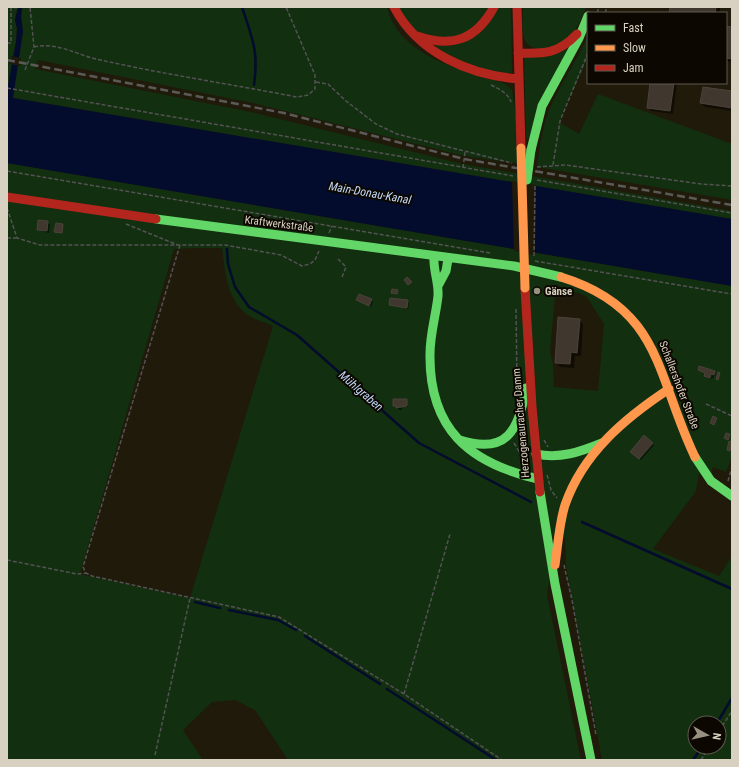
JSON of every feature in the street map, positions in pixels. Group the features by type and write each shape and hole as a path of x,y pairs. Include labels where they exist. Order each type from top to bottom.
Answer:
{"main road":[{"path":"394,7 400,20 410,33 431,50 462,65 490,75 519,79"},
{"path":"410,33 431,42 457,42 470,36 482,27 494,7"},
{"name":"Herzogenauracher Damm","path":"517,7 528,364 538,479 554,576 592,760"},
{"path":"518,53 545,54 560,49 569,43 587,17"},
{"path":"523,212 535,126 545,100 587,18"},
{"name":"Kraftwerkstraße","path":"7,197 113,214 434,257 514,266 549,274"},
{"path":"434,257 434,273 438,286"},
{"path":"448,258 446,271 438,286 430,354 433,389 442,418 456,438 469,450 512,473 538,479"},
{"name":"Schallershofer Straße","path":"549,274 585,285 601,293 623,308 638,325 651,344 684,432 699,464 709,480 728,494"},
{"path":"456,438 482,446 497,444 509,436 520,417 528,364"},
{"path":"554,576 560,524 565,504 578,476 602,443 635,411 669,389"},
{"path":"536,454 560,456 585,450 602,443"}],"path":[{"path":"7,43 11,43 11,8 23,7"},
{"path":"25,70 34,46 30,7"},
{"path":"34,46 42,45 60,47 94,59 297,97 312,93 316,82 312,68 286,7"},
{"path":"553,165 560,121 587,55"},
{"path":"316,82 328,84 352,106 376,124 387,130 419,140 510,161 514,164"},
{"path":"7,88 516,177"},
{"path":"463,168 465,151"},
{"path":"536,162 534,168 553,165 566,165 701,184 732,186"},
{"path":"7,171 490,253"},
{"path":"534,267 533,179 732,213"},
{"path":"7,208 17,238"},
{"path":"113,214 114,220 180,246"},
{"path":"7,238 17,238 40,244 180,246 225,245 281,255 302,266 310,264 315,260 318,254"},
{"path":"86,573 83,567 180,246"},
{"path":"338,259 346,268 342,277"},
{"path":"529,260 732,294"},
{"path":"706,404 732,416"},
{"path":"728,494 732,467"},
{"path":"404,694 450,534"},
{"path":"7,560 77,574 86,573 92,576 190,598 279,616 404,694 502,760"},
{"path":"155,755 190,598"}],"green space":[{"path":"7,7 18,7 15,20 17,28 16,42 11,67 17,68 23,31 21,17 22,7 387,7 392,22 401,34 412,45 425,54 453,67 506,84 512,90 523,164 464,156 253,103 38,60 35,69 251,112 463,164 732,211 732,219 7,97"},
{"path":"399,7 491,7 487,15 464,36 431,39 417,32 404,18"},
{"path":"498,7 511,7 512,73 502,73 474,66 438,50 434,45 450,46"},
{"path":"523,7 586,7 575,31 563,43 547,49 538,49 530,46 524,38 522,23"},
{"path":"587,38 587,60 564,110 560,123 579,134 598,94 732,144 732,200 537,167 542,132 547,115 558,91"},
{"path":"568,48 528,140 526,138 524,57"},
{"path":"7,163 732,286 732,457 726,472 713,467 709,486 699,473 696,491 653,549 719,576 732,556 732,760 602,760 566,565 565,539 556,537 547,595 581,760 288,760 255,710 235,700 212,702 183,730 203,760 7,760","holes":["222,248 226,277 232,295 237,304 251,317 273,326 190,598 80,574 174,249","556,285 586,296 604,324 598,391 554,387 553,364 550,352"]}],"water":[{"name":"Main-Donau-Kanal","path":"18,7 22,7 21,17 23,31 13,98 732,219 732,286 7,163 7,91 16,42 17,28 15,20"}],"pier":[{"path":"11,56 21,58 20,66 10,64"},
{"path":"512,181 536,185 535,255 514,251"}],"building":[{"path":"670,7 716,7 715,12 669,12"},
{"path":"727,26 732,27 732,59 727,58"},
{"path":"650,84 674,84 670,111 647,108"},
{"path":"703,87 732,91 732,108 700,103"},
{"path":"38,220 48,221 47,231 37,230"},
{"path":"56,223 63,224 62,233 54,232"},
{"path":"407,277 412,282 408,285 404,280"},
{"path":"392,289 398,290 397,294 391,293"},
{"path":"359,294 372,299 369,306 356,300"},
{"path":"390,298 408,300 407,308 389,305"},
{"path":"558,317 580,319 577,353 571,352 570,364 555,363"},
{"path":"699,366 715,371 714,375 711,374 710,378 704,376 705,373 698,370"},
{"path":"718,372 720,373 718,380 716,379"},
{"path":"393,399 407,399 407,406 396,408 396,406 393,406"},
{"path":"713,416 717,418 714,425 710,423"},
{"path":"726,433 730,434 728,440 724,438"},
{"path":"644,435 653,443 639,459 630,452"},
{"path":"729,441 732,442 730,451 727,450"}],"waterway":[{"name":"Mühlgraben","path":"242,7 254,45 256,63 254,85"},
{"name":"Mühlgraben","path":"227,249 228,264 235,287 249,307 297,335 419,443 531,502"},
{"path":"582,522 732,589"},
{"path":"195,602 220,608"},
{"path":"229,610 278,620 296,630"},
{"path":"305,636 380,684"},
{"path":"387,689 496,760"},
{"path":"722,715 732,698"},
{"path":"693,760 696,755"}],"railway":[{"path":"7,60 284,113 464,159 732,205"}],"traffic: fast":[{"path":"531,150 542,106 579,38 587,18"},
{"path":"527,180 531,150"},
{"path":"156,219 514,266 561,277"},
{"path":"434,257 438,296 430,354 432,380 437,403 446,422 458,439 473,452 492,463 514,472 538,479"},
{"path":"438,286 446,271 448,259"},
{"path":"460,440 476,444 489,444 500,441 508,435 519,416 526,388"},
{"path":"536,454 553,456 570,454 602,443"},
{"path":"695,457 711,481 732,496"},
{"path":"540,492 555,584 591,760"}],"traffic: slow":[{"path":"521,148 525,288"},
{"path":"561,277 594,290 619,307 638,326 651,348 662,373 695,457"},
{"path":"555,565 560,527 565,505 573,486 583,469 607,438 637,412 669,389"}],"traffic: jam":[{"path":"394,7 404,23 417,37 431,49 447,59 482,73 519,79"},
{"path":"417,36 430,40 441,41 452,41 462,38 471,34 479,27 494,7"},
{"path":"517,7 521,148"},
{"path":"518,53 543,53 557,49 570,41 577,34"},
{"path":"7,197 156,219"},
{"path":"525,288 532,407 540,492"}],"place":[{"name":"Gänse","path":"537,291"}]}
